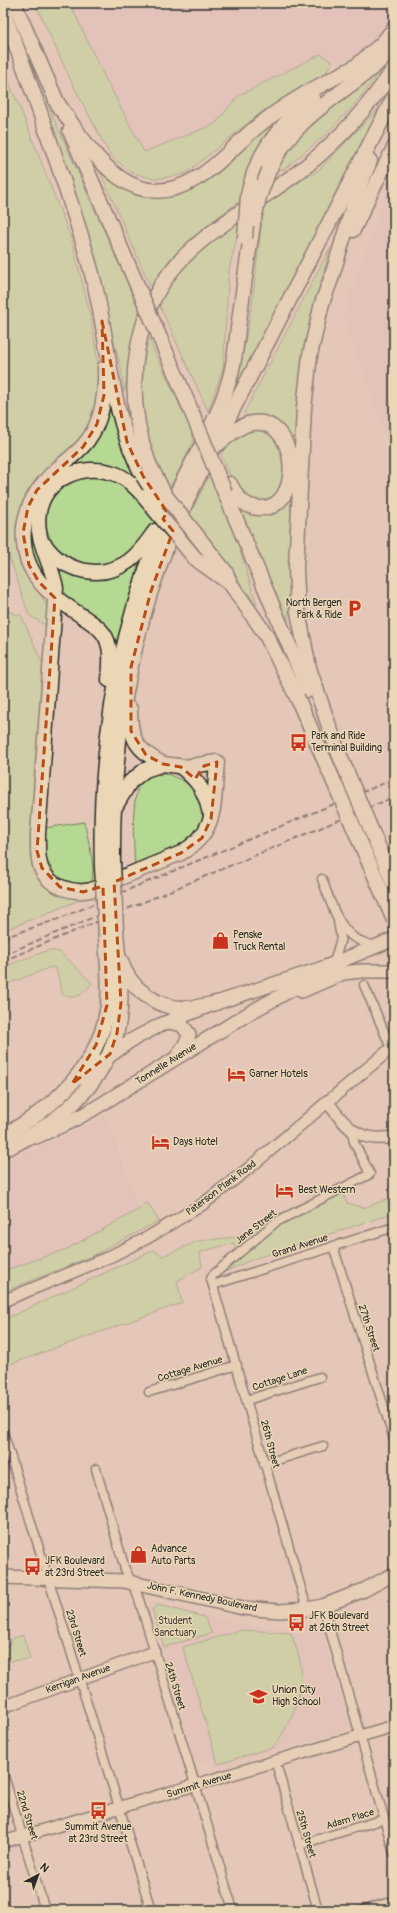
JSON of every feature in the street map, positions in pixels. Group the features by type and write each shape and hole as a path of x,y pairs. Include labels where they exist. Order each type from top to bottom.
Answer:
{"highway":[{"path":"14,3 190,408 228,489 394,920"},
{"path":"3,13 23,63 70,200 94,281 122,424 130,451 165,495 203,556"},
{"path":"3,35 64,202 84,250"},
{"path":"41,537 50,551 65,565 86,572 109,570 128,561 141,550 170,507 206,438 226,390 234,358 253,223 261,190 268,170 282,146 304,121 377,64 394,47"},
{"path":"56,101 87,146 108,170 126,182 139,187 161,190 176,188 198,178 272,116 329,80 353,68"},
{"path":"244,286 248,195 256,168 268,145 284,123 300,108 353,68"},
{"path":"146,470 136,417 134,374 142,330 149,308 159,288 178,262 200,242 295,175 329,146 371,102 394,69"},
{"path":"108,865 120,732 131,667 147,603 162,558 188,498 394,97"},
{"path":"299,672 300,624 296,587 304,408 308,368 322,302 359,187 382,132 385,113"},
{"path":"338,254 349,238 366,203"},
{"path":"4,1145 50,1123 70,1107 88,1087 110,1054 114,1043 120,1012 108,865 101,812 108,720 110,655 106,638 99,629 55,598 39,582 29,565 24,544 24,524 28,506 37,490 83,446 97,424 104,395 105,371 102,321"},
{"path":"214,447 241,427 259,423 268,425 275,429 287,446 290,460 290,478 284,494 274,504 262,508 248,506 228,489"},
{"path":"214,763 211,819 208,828 194,846 106,885 83,892 60,887 50,880 42,868 37,851 55,582 44,553 39,528 39,512 44,498 52,486 70,474 96,470 114,473 130,482 203,556 225,571 225,580 299,672 319,716 337,749 394,884"},
{"path":"108,720 118,670 131,618 147,567 170,507"},
{"path":"131,667 130,723 132,736 142,751 162,764 180,767 214,763"},
{"path":"211,819 206,797 199,784 198,778 199,772 214,763"},
{"path":"114,809 126,787 134,778 145,770 162,764"},
{"path":"180,767 199,784"},
{"path":"113,938 128,976 135,985 149,997 160,1003 174,1007 188,1008 216,1003"},
{"path":"72,1084 92,1053 105,1017 113,938"},
{"name":"Tonnelle Avenue","path":"4,1145 72,1084"}],"main road":[{"path":"353,68 381,44 394,28"},
{"path":"366,203 394,146"},
{"name":"Tonnelle Avenue","path":"72,1084 110,1054 139,1036 169,1022 216,1003 329,966 394,939"},
{"name":"Tonnelle Avenue","path":"4,1145 75,1120 329,966"},
{"path":"273,1000 300,992 343,974 367,971 394,971"},
{"path":"169,1022 182,1025 189,1034 187,1042 176,1058"},
{"name":"John F. Kennedy Boulevard","path":"3,1577 96,1579 130,1582 243,1608 262,1610 307,1609 323,1606 364,1590 394,1574"}],"street":[{"path":"322,879 337,916 341,938 329,966"},
{"path":"337,916 352,936 376,947"},
{"path":"364,985 393,1047"},
{"name":"Paterson Plank Road","path":"3,1301 109,1257 166,1227 203,1204 249,1168 393,1047"},
{"path":"328,1101 352,1132 366,1138 394,1137"},
{"name":"Jane Street","path":"213,1285 211,1279 213,1275 276,1222 370,1174 354,1142 352,1132"},
{"name":"Grand Avenue","path":"213,1285 394,1227"},
{"name":"27th Street","path":"333,1246 394,1439"},
{"name":"26th Street","path":"213,1285 307,1609"},
{"name":"Cottage Avenue","path":"149,1392 237,1365"},
{"name":"Cottage Lane","path":"247,1400 320,1377"},
{"name":"23rd Street","path":"3,1432 151,1910"},
{"path":"264,1464 323,1446"},
{"name":"24th Street","path":"96,1469 130,1582 138,1596 233,1910"},
{"path":"323,1606 394,1853"},
{"name":"Kerrigan Avenue","path":"3,1707 154,1652"},
{"name":"Summit Avenue","path":"3,1842 119,1809 394,1726"},
{"name":"25th Street","path":"276,1762 318,1910"},
{"name":"22nd Street","path":"3,1773 45,1910"},
{"name":"Adam Place","path":"299,1845 384,1819"},
{"path":"363,1910 394,1901"}],"highlighted area":[{"path":"102,321 127,442 143,476 167,512 163,519 173,531 151,591 131,667 131,731 146,755 163,764 181,767 195,779 204,766 217,762 211,819 202,838 181,853 114,882 121,1003 117,1033 110,1054 72,1084 96,1045 107,1005 103,886 83,892 60,887 42,868 37,851 55,598 39,582 29,565 23,533 28,507 37,490 83,447 97,424 104,395"}],"shaded area":[{"path":"70,3 394,3 394,24 354,59 332,62 321,54 238,96 215,124 144,152 99,66"},
{"path":"394,175 394,458 343,316"},
{"path":"107,1117 138,1210 67,1249 6,1270 3,1264 3,1164"},
{"name":"Union City High School","path":"150,1602 251,1627 286,1629 319,1623 350,1728 216,1768 213,1758 201,1762 199,1757 195,1758"}],"green space":[{"path":"35,3 70,3 99,66 144,152 215,124 238,96 321,54 332,62 322,78 263,111 185,174 156,179 132,173 110,155 73,85"},
{"path":"385,66 353,106 323,137 283,170 276,169 295,142 334,104"},
{"path":"3,70 19,105 72,241 92,322 100,381 95,414 81,442 30,491 16,525 19,563 45,602 50,617 45,625 29,615 5,544 3,545"},
{"path":"36,79 142,315 124,392 121,369 85,227"},
{"path":"384,103 237,387 252,304 264,203 319,170"},
{"path":"279,116 265,137 250,166 240,201 211,222 179,252 152,290 98,167 147,196 180,194 211,178"},
{"path":"242,216 229,270 223,368 208,411 158,302 177,276 206,244"},
{"path":"330,248 309,328 297,450 288,438 264,418 246,416 244,413"},
{"path":"146,333 195,438 169,490 151,451 143,413 142,375"},
{"path":"108,399 110,399 120,439 146,492 145,494 125,473 107,466 93,465 79,467 66,472 55,479 45,489 39,501 35,515 35,531 37,540 51,585 48,586 40,575 30,550 28,523 31,510 45,486 92,441 101,424"},
{"path":"248,429 262,431 272,436 280,446 285,459 285,470 281,490 266,502 250,500 235,486 221,454 227,444"},
{"path":"210,473 238,544 257,605 189,517"},
{"path":"84,477 97,477 118,483 134,494 157,519 144,541 134,552 118,560 95,566 76,563 60,552 50,538 46,520 50,503 62,488"},
{"path":"233,497 279,507 290,498 292,545 288,621"},
{"path":"136,561 139,563 113,656 100,624 71,599 60,596 57,563 70,571"},
{"path":"3,610 21,615 46,671 33,861 52,891 82,899 3,931"},
{"path":"167,774 183,781 193,788 200,798 206,814 193,839 135,869 134,813 140,781 151,775"},
{"path":"84,822 93,872 90,884 73,883 57,877 45,858 45,828"},
{"path":"49,950 60,952 92,983 83,993 75,997 62,994 56,969 51,967 3,986 3,967"},
{"path":"343,1194 347,1203 364,1208 387,1199 391,1214 253,1259 218,1275 236,1251 234,1243 200,1252 202,1267 177,1281 182,1303 5,1366 3,1361 3,1320 154,1250 163,1256 198,1241 235,1237 272,1216"},
{"path":"147,1202 159,1221 92,1256 3,1292 3,1264 6,1270 67,1249 138,1210"},
{"name":"Student Sanctuary","path":"158,1605 204,1617 212,1633 164,1647 152,1609"},
{"path":"242,1630 291,1633 300,1664 300,1690 298,1700 290,1720 274,1747 218,1764 183,1647"},
{"path":"23,1635 30,1659 9,1661 4,1647 9,1645 11,1639"}],"railway":[{"path":"3,938 58,919 394,779"},
{"path":"3,961 394,797"},
{"path":"3,955 111,910"}],"place":[{"name":"North Bergen Park & Ride","path":"355,609"},
{"name":"Park and Ride Terminal Building","path":"298,742"},
{"name":"Penske Truck Rental","path":"220,941"},
{"name":"Garner Hotels","path":"236,1074"},
{"name":"Days Hotel","path":"160,1142"},
{"name":"Best Western","path":"285,1190"},
{"name":"Advance Auto Parts","path":"138,1555"},
{"name":"JFK Boulevard at 23rd Street","path":"32,1567"},
{"name":"JFK Boulevard at 26th Street","path":"296,1622"},
{"name":"Union City High School","path":"259,1696"},
{"name":"Summit Avenue at 23rd Street","path":"98,1810"}]}
